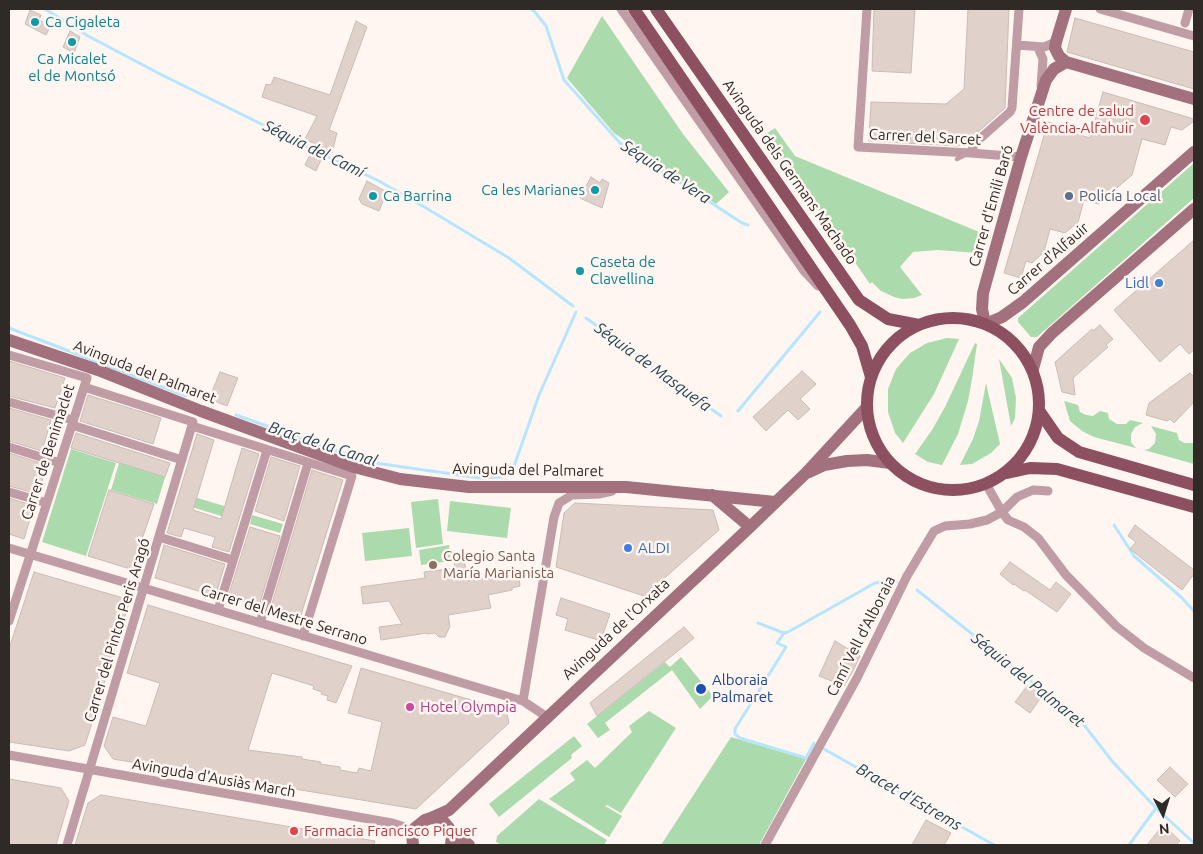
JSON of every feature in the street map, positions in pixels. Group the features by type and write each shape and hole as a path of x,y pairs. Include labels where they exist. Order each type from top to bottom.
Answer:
{"main road":[{"path":"634,9 838,307 862,346 871,377"},
{"name":"Avinguda dels Germans Machado","path":"656,9 859,300 888,319 919,324"},
{"path":"1066,9 1056,42 1056,52 1066,62 1194,99"},
{"name":"Carrer d'Emili Baró","path":"986,323 982,308 983,293 1021,157 1048,76 1058,66 1066,62"},
{"name":"Carrer d'Alfauir","path":"986,323 1002,317 1024,302 1194,152"},
{"path":"1033,369 1039,347 1194,208"},
{"path":"948,318 963,318 986,323 1010,338 1027,358 1033,369 1039,390 1040,412 1037,426 1025,452 1005,473 986,484 967,489 950,490 934,488 903,474 883,455 873,437 866,407 871,377 889,346 919,324 948,318"},
{"name":"Avinguda del Palmaret","path":"9,340 98,370 201,411 354,467 400,479 469,488 626,487 775,502"},
{"name":"Avinguda de l'Orxata","path":"412,841 419,823 449,810 750,527 806,472 866,407"},
{"path":"1040,412 1058,438 1079,452 1094,458 1194,485"},
{"name":"Avinguda de l'Orxata","path":"806,472 847,461 867,460 890,463"},
{"path":"1005,473 1030,468 1057,469 1194,507"},
{"path":"712,495 750,527"},
{"path":"449,810 451,845"},
{"path":"431,818 443,821 469,845"}],"street":[{"path":"621,9 804,271 838,307"},
{"name":"Carrer del Sarcet","path":"867,9 858,147 1021,157"},
{"path":"971,153 974,144 1010,112 1012,108 1020,9"},
{"path":"1100,9 1194,36"},
{"path":"1186,23 1189,9"},
{"path":"1017,44 1038,48 1056,42"},
{"name":"Carrer d'Emili Baró","path":"1038,48 1043,59 1040,98"},
{"path":"9,355 192,424 267,450 352,476 303,636"},
{"name":"Carrer de Benimaclet","path":"9,621 85,383"},
{"path":"9,402 182,460"},
{"name":"Carrer del Pintor Peris Aragó","path":"66,845 192,424"},
{"path":"9,447 60,462"},
{"path":"218,610 267,450"},
{"path":"260,623 308,463"},
{"path":"986,484 1008,520 1038,538 1066,576 1116,626 1144,648 1194,678"},
{"path":"523,701 554,517 559,503 572,495 599,494 626,487"},
{"name":"Camí Vell d'Alboraia","path":"765,845 857,678 908,576 934,531 944,526 970,524 987,520 1002,512 1017,497 1033,490 1048,491"},
{"path":"9,492 46,503"},
{"path":"159,537 234,560"},
{"name":"Carrer del Mestre Serrano","path":"9,548 523,701 547,717"},
{"name":"Avinguda d'Ausiàs March","path":"9,755 392,823 402,826 412,841"}],"lane":[{"path":"957,159 971,153"}],"green space":[{"path":"602,16 683,134 729,192 716,204 614,133 567,78"},
{"path":"775,128 795,156 984,234 979,253 937,250 913,252 900,267 922,295 902,299 881,291 872,282 870,284 766,134"},
{"path":"1194,163 1194,198 1037,337 1031,337 1018,322 1018,318"},
{"path":"947,338 959,339 934,394 903,443 895,433 888,412 888,389 896,369 910,353 927,343"},
{"path":"975,343 977,344 968,401 958,434 942,465 928,462 915,454 945,407"},
{"path":"999,359 1012,378 1016,398 1015,418 1011,426"},
{"path":"986,383 1000,444 991,453 972,464 960,465 973,439 979,421"},
{"path":"1064,401 1078,405 1080,412 1086,415 1093,416 1100,411 1108,413 1109,419 1117,424 1126,424 1130,420 1143,423 1135,427 1131,434 1131,442 1136,448 1094,437 1082,431 1070,421"},
{"path":"1151,426 1177,433 1179,440 1185,443 1194,443 1194,464 1144,450 1149,449 1155,443 1156,434"},
{"path":"71,449 116,463 86,556 42,542"},
{"path":"119,463 165,477 157,504 111,490"},
{"path":"181,493 241,511 238,521 178,503"},
{"path":"438,499 443,544 416,548 411,502"},
{"path":"450,501 511,508 507,538 447,531"},
{"path":"252,515 283,524 280,533 250,524"},
{"path":"409,528 412,556 365,561 362,533"},
{"path":"449,545 451,561 421,565 419,550"},
{"path":"681,657 713,696 700,709 672,670 605,723 610,730 598,738 587,724 665,662 670,667"},
{"path":"649,711 676,728 621,813 607,805 605,806 622,816 609,837 549,799 575,780 570,773 587,760 595,768 632,732 629,726"},
{"path":"574,736 582,746 571,755 572,758 499,817 489,804"},
{"path":"731,737 806,759 759,845 661,845"},
{"path":"539,799 607,840 604,845 502,845 496,842 497,836"}],"building":[{"path":"874,9 915,9 911,73 872,71"},
{"path":"968,9 1009,9 1005,108 968,141 967,139 959,146 869,141 871,102 946,104 964,89"},
{"name":"Ca Cigaleta","path":"30,10 41,15 39,20 51,25 46,35 25,24"},
{"path":"1075,18 1194,52 1194,89 1067,52"},
{"path":"356,21 367,27 329,130 337,133 332,153 326,149 316,171 305,165 315,144 305,139 317,116 262,97 266,84 271,85 274,77 330,95"},
{"name":"Ca Micalet el de Montsó","path":"70,31 80,37 74,53 63,47"},
{"path":"1103,92 1194,119 1194,121 1182,130 1171,127 1165,145 1142,139 1132,175 1106,197 1102,196 1099,204 1084,200 1078,222 1065,233 1050,229 1044,252 1032,263 1026,261 1021,278 1004,273 1048,122 1064,127 1064,130 1090,138"},
{"name":"Ca les Marianes","path":"591,177 600,183 602,179 609,183 602,208 580,198"},
{"name":"Ca Barrina","path":"367,181 387,192 379,211 362,204 359,199"},
{"path":"1194,240 1194,350 1189,354 1180,344 1160,362 1114,310"},
{"path":"1100,325 1113,339 1106,345 1108,347 1073,378 1075,395 1062,392 1055,362 1092,329 1093,331"},
{"path":"9,361 65,378 55,408 9,396"},
{"path":"802,371 816,384 800,399 810,409 798,420 788,410 766,431 753,417"},
{"path":"220,372 238,378 227,406 209,399"},
{"path":"1190,373 1194,377 1194,402 1174,423 1170,419 1167,421 1146,415 1149,403"},
{"path":"88,395 161,418 153,444 80,421"},
{"path":"9,408 51,420 42,451 9,441"},
{"path":"76,433 170,463 165,477 71,448"},
{"path":"197,434 214,440 193,510 221,519 242,448 259,454 229,552 212,547 215,537 184,528 181,537 167,533"},
{"path":"9,453 47,465 38,494 9,486"},
{"path":"271,457 300,466 284,521 255,511"},
{"path":"312,470 343,480 300,618 270,610"},
{"path":"109,490 154,504 142,539 146,540 137,571 88,556"},
{"path":"9,498 34,506 24,539 9,534"},
{"name":"ALDI","path":"575,503 713,510 719,530 644,596 556,567 564,513"},
{"path":"1135,525 1194,570 1194,574 1182,590 1130,549 1136,542 1128,536"},
{"path":"250,527 280,536 259,606 228,597"},
{"path":"164,545 225,564 216,594 212,592 212,595 155,578"},
{"path":"464,559 468,581 518,573 520,586 512,588 512,590 488,595 491,608 448,615 450,626 445,637 439,637 435,633 427,633 381,640 379,627 402,624 389,601 363,604 361,587 425,578 424,572 455,568 454,561"},
{"path":"1010,562 1050,590 1056,582 1071,594 1057,612 1025,590 1013,585 1000,574"},
{"path":"34,572 130,600 85,745 69,751 9,742 9,649"},
{"path":"561,598 610,614 603,634 598,640 565,630 568,619 556,615"},
{"path":"148,605 352,666 336,703 327,700 328,696 313,689 314,686 272,673 248,750 302,757 302,759 321,762 320,764 340,767 340,770 357,773 359,768 371,771 382,722 348,713 361,668 506,710 509,723 416,809 113,759 104,746 113,717 146,726 160,683 127,673"},
{"path":"684,627 694,638 597,716 590,703"},
{"path":"835,641 860,656 844,686 819,676"},
{"path":"1028,685 1042,696 1030,713 1015,702"},
{"path":"1170,767 1188,784 1175,797 1157,780"},
{"path":"9,779 61,788 69,801 56,845 9,845"},
{"path":"101,795 375,841 374,845 75,845 88,803"},
{"path":"926,820 951,833 944,845 912,845"},
{"path":"1163,825 1180,841 1176,845 1147,845"}],"waterway":[{"name":"Séquia del Camí","path":"45,9 88,36 162,75 316,151"},
{"name":"Séquia de Vera","path":"531,9 546,26 564,80 620,143 742,223 748,225"},
{"name":"Séquia del Camí","path":"322,154 379,181 509,258 573,306"},
{"name":"Braç de la Canal","path":"512,472 539,395 576,312"},
{"name":"Séquia de Masquefa","path":"738,411 820,312"},
{"name":"Séquia de Masquefa","path":"586,318 721,416"},
{"name":"Braç de la Canal","path":"9,328 186,396"},
{"name":"Braç de la Canal","path":"236,415 368,462 480,478 501,477"},
{"name":"Séquia de Masquefa","path":"1114,525 1134,556 1181,597 1194,611"},
{"name":"Séquia del Palmaret","path":"758,623 784,633 788,632 875,583 897,582"},
{"name":"Séquia del Palmaret","path":"917,590 1081,721 1112,761 1156,808 1194,843"},
{"name":"Bracet d'Estrems","path":"784,633 777,643 786,647 735,729 735,734 740,738 806,758 814,743"},
{"name":"Bracet d'Estrems","path":"824,749 994,845"},
{"path":"1129,845 1156,808"}],"place":[{"name":"Ca Cigaleta","path":"35,22"},
{"name":"Ca Micalet el de Montsó","path":"72,42"},
{"name":"Centre de salud València-Alfahuir","path":"1145,120"},
{"name":"Ca les Marianes","path":"595,190"},
{"name":"Ca Barrina","path":"373,196"},
{"name":"Policía Local","path":"1069,196"},
{"name":"Caseta de Clavellina","path":"580,271"},
{"name":"Lidl","path":"1159,283"},
{"name":"ALDI","path":"628,548"},
{"name":"Colegio Santa María Marianista","path":"433,565"},
{"name":"Alboraia Palmaret","path":"701,689"},
{"name":"Hotel Olympia","path":"410,707"},
{"name":"Farmacia Francisco Piquer","path":"294,831"}]}
